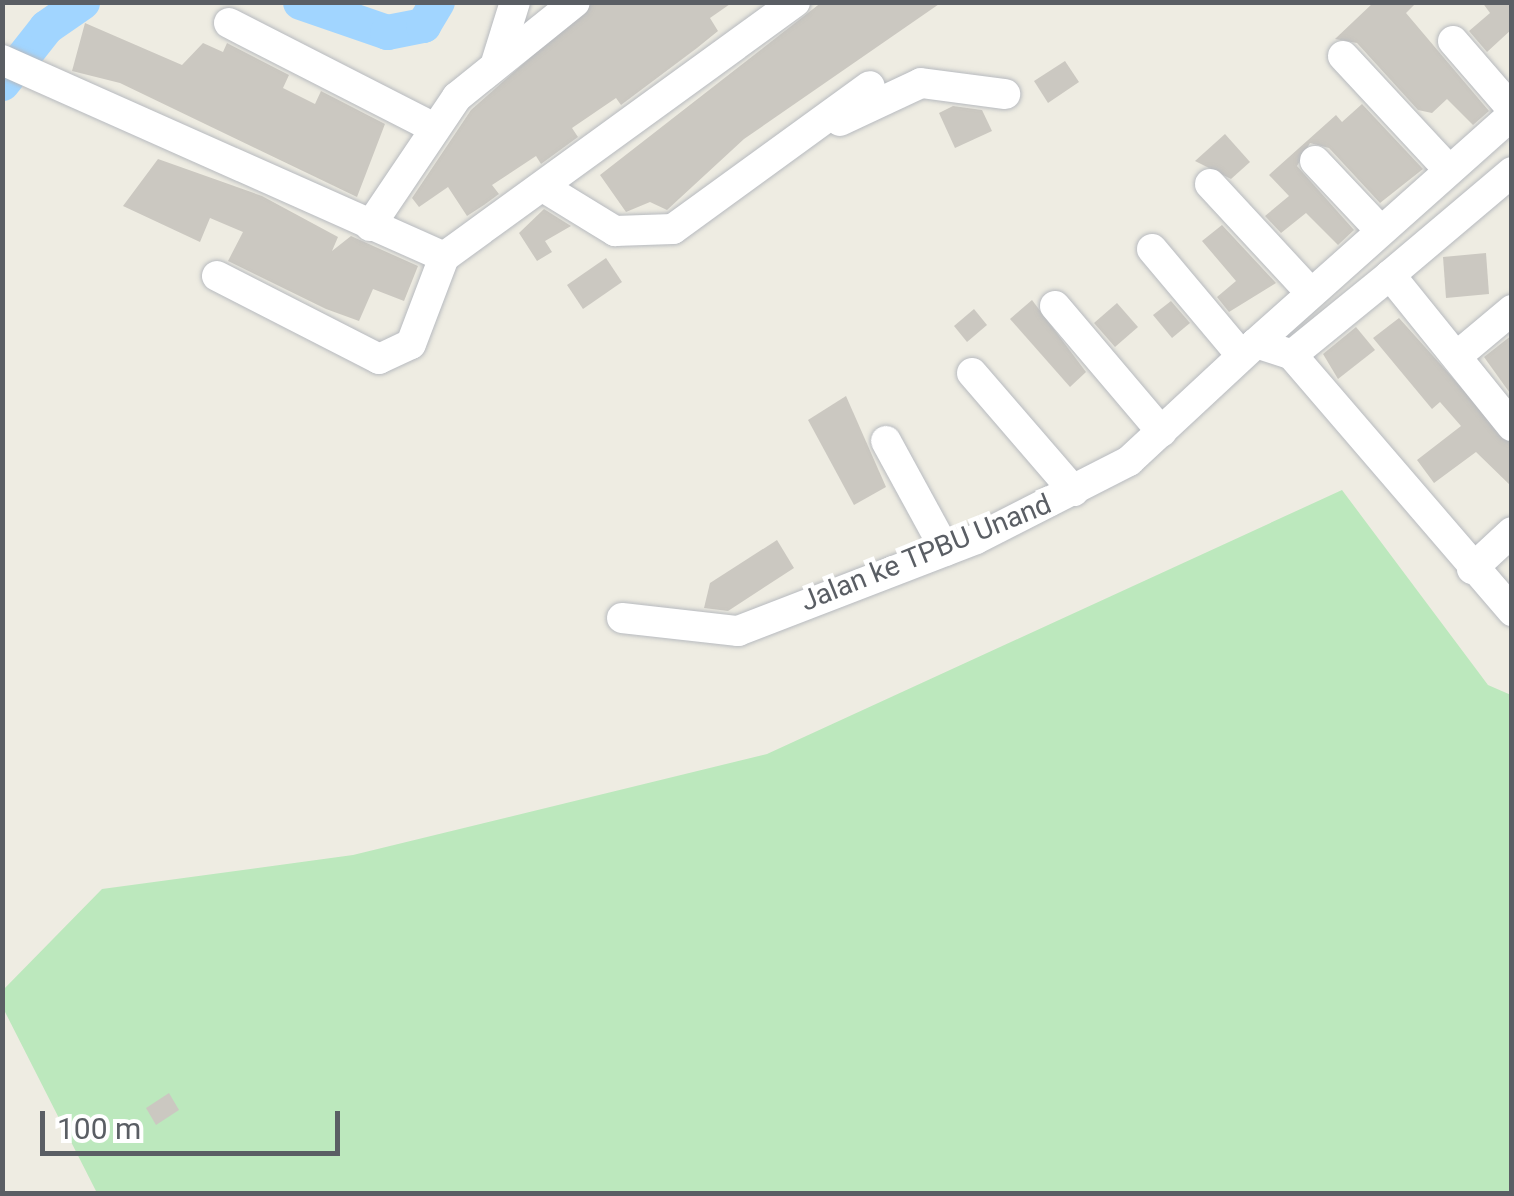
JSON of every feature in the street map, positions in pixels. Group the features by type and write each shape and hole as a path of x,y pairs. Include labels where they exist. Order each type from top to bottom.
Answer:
{"street":[{"path":"496,63 515,2"},
{"path":"370,226 430,126 496,63 575,2"},
{"path":"217,276 379,359 412,344 444,257 548,190 795,2"},
{"path":"228,23 430,126"},
{"path":"1453,41 1512,112"},
{"path":"1343,56 1448,169"},
{"path":"2,60 444,257"},
{"path":"822,122 860,118 921,83 1005,94"},
{"path":"548,190 615,231 673,229 870,86"},
{"name":"Jalan ke TPBU Unand","path":"622,618 738,631 946,551 1074,491 1162,432 1309,291 1512,112"},
{"path":"1315,161 1380,230"},
{"path":"1292,355 1512,172"},
{"path":"1210,184 1309,291"},
{"path":"1152,249 1249,349 1292,355 1512,611"},
{"path":"1390,275 1512,426"},
{"path":"1055,306 1162,432"},
{"path":"1458,356 1512,310"},
{"path":"972,373 1074,491"},
{"path":"886,441 946,551"},
{"path":"1472,569 1512,532"}],"green space":[{"path":"1342,490 1488,685 1511,695 1511,1193 97,1193 3,1008 3,990 102,889 353,855 767,754"}],"building":[{"path":"593,2 733,2 710,18 718,31 621,105 616,98 572,128 578,137 541,164 536,156 492,185 499,194 484,205 467,216 448,187 419,207 412,198 471,110"},
{"path":"822,2 942,2 744,139 667,210 650,202 626,212 600,175"},
{"path":"1374,2 1417,2 1406,13 1489,111 1473,125 1447,99 1432,113 1418,110 1357,43 1335,39"},
{"path":"1482,2 1512,2 1512,29 1487,52 1469,31 1490,13"},
{"path":"85,23 182,65 203,43 223,52 227,43 289,75 283,88 315,104 321,91 385,124 357,197 120,83 72,71"},
{"path":"1065,61 1079,82 1048,103 1034,81"},
{"path":"1362,104 1423,169 1380,203 1329,148 1310,143 1297,166 1354,230 1338,245 1306,213 1281,233 1265,216 1289,196 1269,175 1336,115 1342,122"},
{"path":"953,106 982,110 992,131 955,148 939,113"},
{"path":"1225,134 1250,162 1231,179 1195,161"},
{"path":"158,159 262,196 338,237 332,251 351,236 418,266 404,301 373,289 359,321 228,261 243,232 210,218 200,242 123,206"},
{"path":"544,209 571,226 545,241 552,252 537,261 519,233"},
{"path":"1222,225 1276,283 1229,312 1217,297 1236,281 1202,241"},
{"path":"1486,253 1489,294 1446,298 1443,257"},
{"path":"606,258 622,282 583,309 567,285"},
{"path":"1032,300 1086,372 1070,387 1010,319"},
{"path":"1171,301 1190,323 1172,338 1153,315"},
{"path":"1117,303 1138,327 1115,347 1094,323"},
{"path":"974,309 987,325 967,342 954,326"},
{"path":"1399,318 1512,444 1512,487 1476,452 1434,483 1417,460 1461,426 1440,402 1432,409 1373,338"},
{"path":"1356,327 1375,350 1338,379 1323,354"},
{"path":"1512,335 1512,396 1484,357"},
{"path":"846,396 886,487 854,505 808,420"},
{"path":"777,540 794,568 728,611 704,608 710,583"},
{"path":"169,1093 179,1110 156,1125 146,1108"}],"waterway":[{"path":"2,83 46,27 82,2"},
{"path":"300,2 387,32 423,25 437,2"}]}
